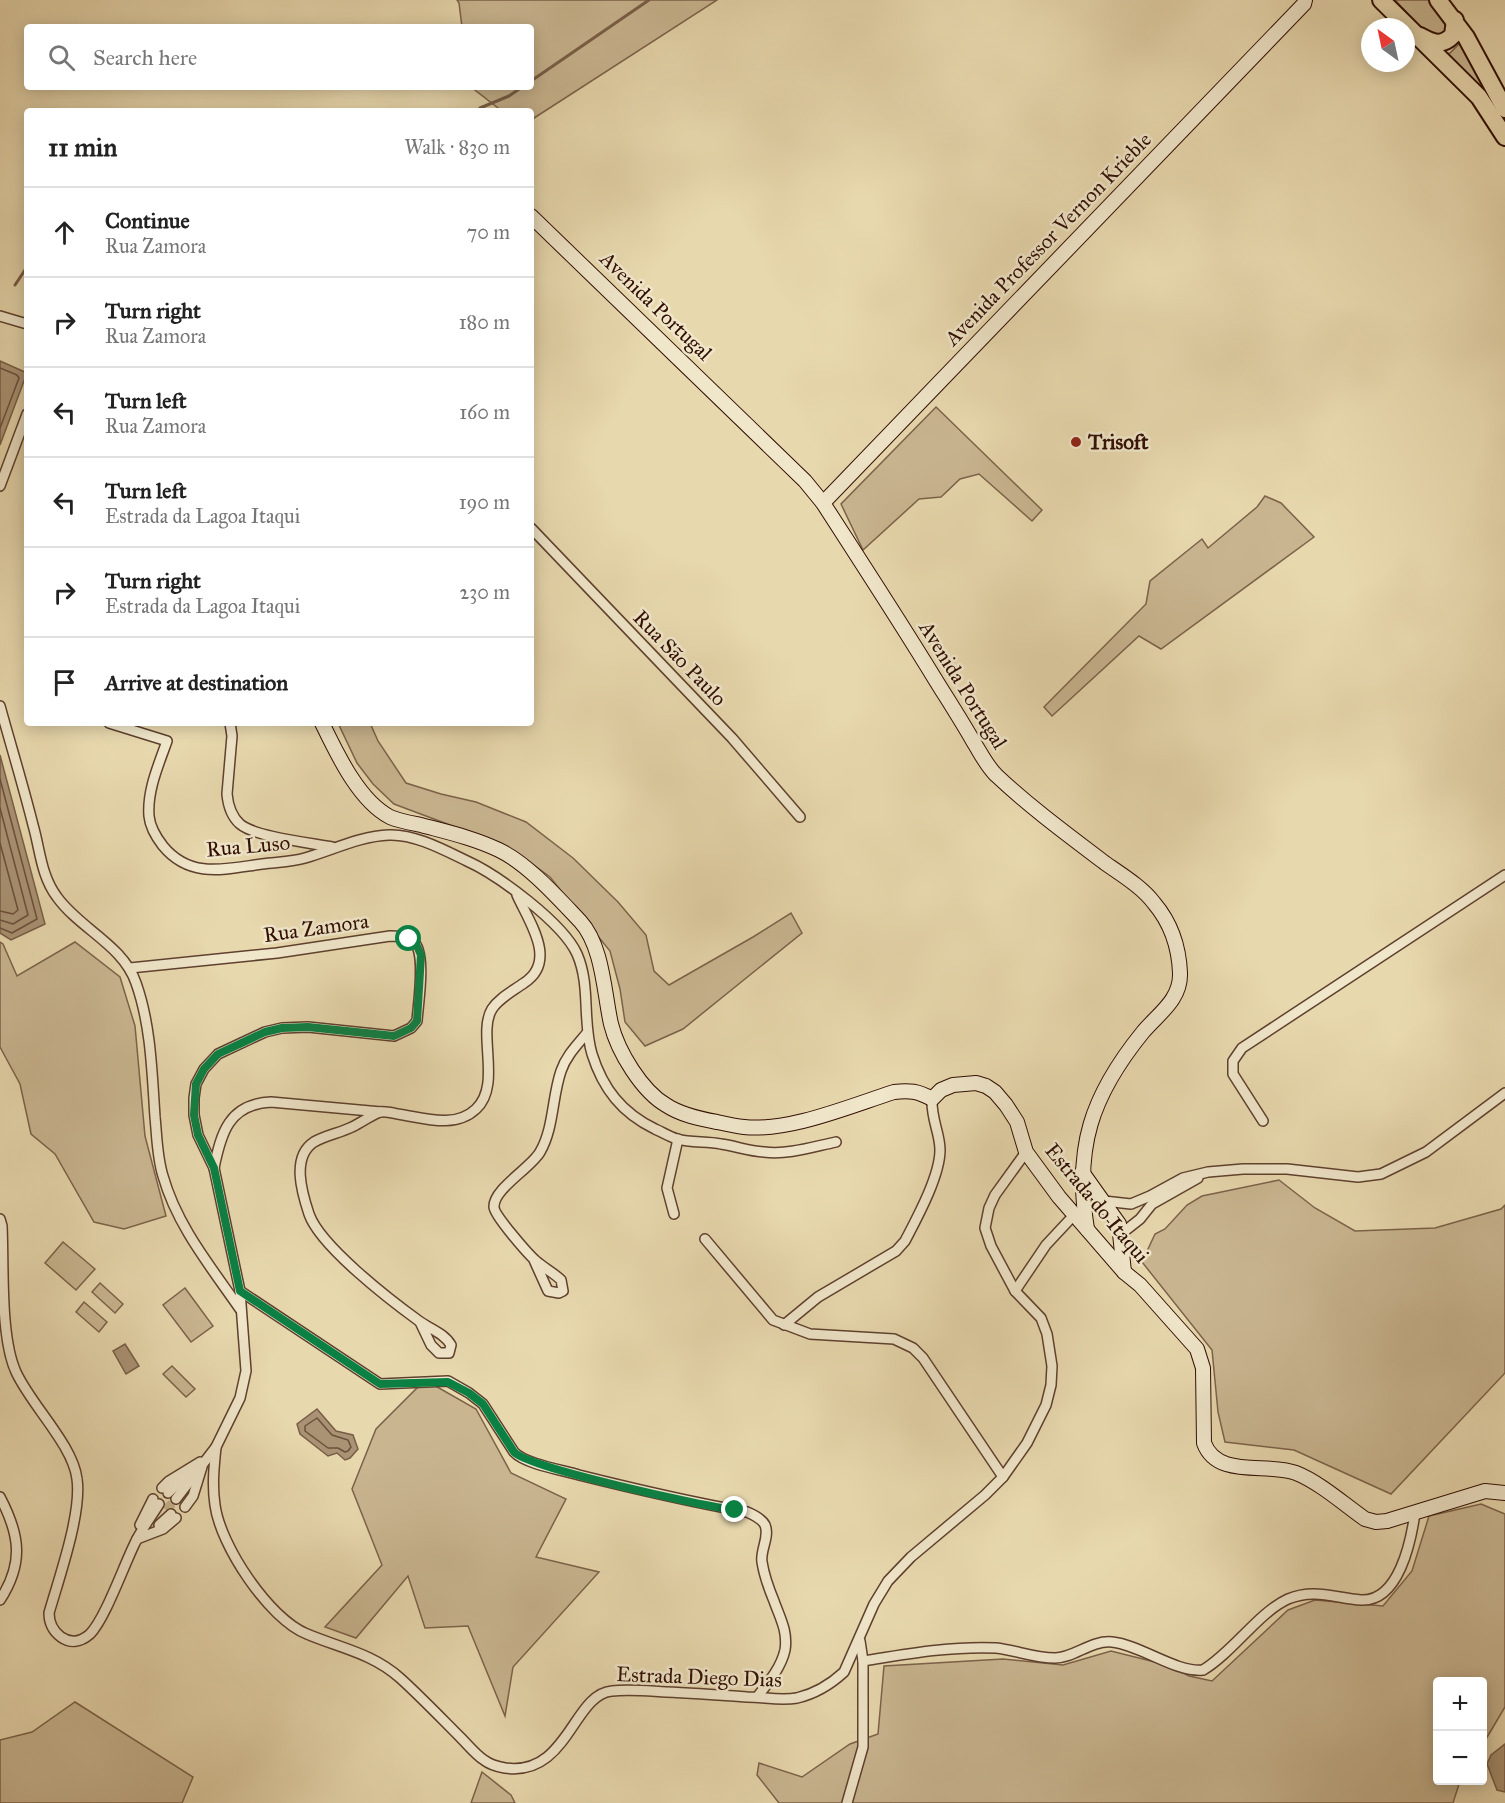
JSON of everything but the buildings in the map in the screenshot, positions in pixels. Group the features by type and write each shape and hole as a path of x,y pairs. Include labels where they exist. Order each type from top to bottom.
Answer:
{"highway":[{"path":"1438,0 1455,20 1480,61 1505,110"},
{"path":"1382,2 1399,18"},
{"path":"1415,33 1429,42 1443,44 1453,35 1455,20"},
{"path":"1415,33 1479,97 1505,137"}],"street":[{"name":"Avenida Professor Vernon Krieble","path":"823,503 1309,1"},
{"name":"Avenida Portugal","path":"534,219 797,473 823,503 994,773 1046,817 1153,900 1168,922 1178,947 1181,976 1176,994 1143,1032 1104,1089 1087,1133 1082,1172 1087,1229"},
{"path":"0,316 24,323"},
{"path":"0,486 24,422"},
{"name":"Rua São Paulo","path":"534,531 732,738 800,817"},
{"path":"0,706 29,808 43,868 50,886 72,914 108,945 130,968 142,1001 162,1174 178,1215 191,1238 240,1309"},
{"name":"Rua Luso","path":"119,726 167,741 153,781 149,815 151,826 160,842 178,862 194,867 223,869 304,859 334,848"},
{"path":"230,726 232,736 227,794 229,807 234,817 245,827 261,833 334,848 379,836 400,835 420,841 472,863 496,877 564,934 576,951 585,980 587,1033 598,1072 614,1100 640,1122 678,1139 765,1152 786,1152 836,1142"},
{"path":"323,726 337,755 369,801 379,810 392,818 470,838 501,851 527,870 584,926 602,970 612,1027 617,1038 634,1073 645,1089 666,1106 696,1118 746,1127 770,1127 798,1122 901,1091 909,1090 932,1099 931,1114 940,1150 938,1168 904,1241 896,1251 818,1297 784,1325"},
{"path":"1263,1121 1233,1074 1233,1061 1242,1048 1505,875"},
{"path":"214,1168 220,1138 226,1127 243,1109 258,1102 381,1112 447,1121 458,1121 477,1108 482,1100 488,1078 486,1026 488,1015 494,1006 530,980 541,960 541,950 537,939 516,892"},
{"name":"Rua Zamora","path":"130,968 277,953 390,936 414,942 421,955 417,1021 400,1035 308,1027 282,1028 248,1038 218,1054 204,1069 196,1084 194,1115 198,1135 214,1168 240,1291 246,1371 240,1398 216,1447"},
{"path":"534,1260 495,1211 494,1202 500,1191 527,1168 542,1149 561,1071 571,1052 587,1033"},
{"name":"Estrada do Itaqui","path":"932,1099 941,1090 952,1085 976,1083 995,1092 1006,1105 1017,1122 1026,1152 1059,1197 1124,1272 1140,1286 1197,1349 1203,1368 1204,1443 1212,1455 1231,1466 1296,1473 1370,1521 1381,1522 1485,1491 1505,1493"},
{"path":"1059,1197 1084,1203 1104,1201 1131,1204 1183,1178 1208,1172 1243,1169 1287,1168 1358,1177 1381,1174 1426,1152 1505,1093"},
{"path":"381,1112 313,1143 306,1150 300,1170 303,1194 310,1217 319,1233 333,1248 420,1322"},
{"path":"674,1214 667,1188 678,1139"},
{"name":"Estrada Diego Dias","path":"216,1447 213,1485 215,1507 220,1525 239,1563 270,1607 281,1618 307,1634 356,1651 379,1662 399,1677 484,1760 503,1768 523,1769 555,1752 592,1702 608,1691 757,1697 779,1700 811,1694 844,1672 860,1641 874,1604 888,1581 911,1557 986,1495 1022,1450 1038,1422 1051,1385 1052,1366 1047,1334 1041,1318 1015,1291 990,1246 985,1228 989,1208 995,1195 1026,1152"},
{"path":"1082,1172 1119,1224 1124,1272"},
{"path":"1087,1229 1105,1239 1121,1234 1140,1219 1152,1204 1208,1172"},
{"path":"1015,1291 1046,1245 1074,1215"},
{"path":"1,1223 7,1334 13,1365 24,1388 69,1454 78,1480 77,1502 69,1540 49,1613 49,1620 59,1636 70,1641 82,1640 95,1628 137,1539 145,1513 165,1509 137,1539"},
{"path":"705,1239 769,1317 784,1325 810,1334 886,1337 904,1342 913,1348 923,1359 1002,1477"},
{"path":"240,1291 380,1384 448,1382 469,1393 483,1404 514,1452 520,1456 558,1470 747,1512 759,1518 765,1524 767,1531 762,1560 786,1640 778,1667 757,1697"},
{"path":"204,1459 174,1478 174,1498 216,1447"},
{"path":"0,1497 16,1534 17,1551 12,1575 0,1600"},
{"path":"863,1661 955,1647 999,1648 1057,1658 1095,1643 1109,1642 1141,1650 1182,1667 1203,1670 1273,1609 1288,1599 1320,1593 1360,1600 1379,1595 1389,1586 1403,1564 1415,1513"},
{"path":"847,1803 863,1747 863,1661 860,1641"}],"shaded area":[{"path":"457,0 717,0 534,118 534,108 498,108 475,90 534,90 534,24 462,24"},
{"path":"1395,0 1430,0 1448,26 1443,38 1425,32 1415,21 1415,18 1412,18"},
{"path":"1462,41 1499,107 1442,55 1450,53"},
{"path":"936,407 1042,510 1032,521 979,474 960,479 941,497 919,499 863,550 841,504"},
{"path":"1265,496 1281,503 1314,537 1161,649 1139,636 1052,716 1044,707 1146,604 1150,581 1202,539 1208,548 1257,507"},
{"path":"339,726 371,726 378,741 406,783 476,802 526,822 573,858 618,902 646,935 654,971 669,985 791,913 802,933 683,1029 645,1046 625,1022 620,989 610,951 550,877 520,855 482,837 394,804 373,784 357,763"},
{"path":"0,942 17,976 75,942 120,977 135,1026 145,1136 166,1216 124,1229 94,1222 55,1154 31,1134 20,1084 0,1047"},
{"path":"1279,1180 1315,1208 1355,1231 1435,1228 1501,1209 1505,1205 1505,1373 1391,1494 1294,1450 1225,1442 1218,1412 1212,1350 1142,1262 1155,1234 1165,1229 1187,1205 1202,1196"},
{"path":"63,1242 95,1269 76,1290 45,1263"},
{"path":"100,1283 123,1304 115,1313 92,1292"},
{"path":"185,1288 213,1326 191,1342 163,1305"},
{"path":"84,1302 107,1322 99,1332 76,1312"},
{"path":"172,1366 195,1389 186,1397 163,1374"},
{"path":"425,1380 476,1409 511,1473 566,1499 536,1557 599,1572 513,1667 505,1716 468,1626 425,1628 408,1576 356,1638 325,1627 382,1565 352,1489 376,1429"},
{"path":"1481,1504 1505,1514 1505,1707 1487,1737 1487,1677 1433,1677 1433,1785 1459,1785 1453,1803 779,1803 757,1775 759,1763 802,1777 850,1744 878,1734 884,1666 1003,1659 1063,1665 1111,1651 1171,1666 1189,1676 1212,1681 1288,1610 1315,1600 1383,1606 1412,1571 1429,1516"},
{"path":"75,1702 193,1777 182,1803 0,1803 0,1740 32,1732"},
{"path":"482,1772 511,1795 515,1803 471,1803"}],"water":[{"path":"0,361 24,372 24,381 0,445"},
{"path":"0,755 45,924 11,940 0,933"},
{"path":"125,1344 139,1366 126,1374 113,1351"},
{"path":"317,1409 336,1431 353,1435 358,1449 350,1458 345,1460 337,1453 328,1456 300,1434 297,1424"},
{"path":"1505,1744 1505,1792 1497,1790 1487,1764 1491,1755"}],"waterway":[{"path":"534,79 649,0"},
{"path":"480,108 518,90"},
{"path":"15,285 24,272"}],"tunnel":[{"path":"166,1510 176,1499"}],"place":[{"name":"Trisoft","path":"1076,442"}],"route":[{"path":"409,939 414,942 421,955 417,1021 411,1028 394,1036 308,1027 282,1028 265,1032 218,1054 204,1069 196,1084 194,1115 198,1135 214,1168 240,1291 380,1384 448,1382 469,1393 483,1404 516,1455 558,1470 735,1510"}]}
